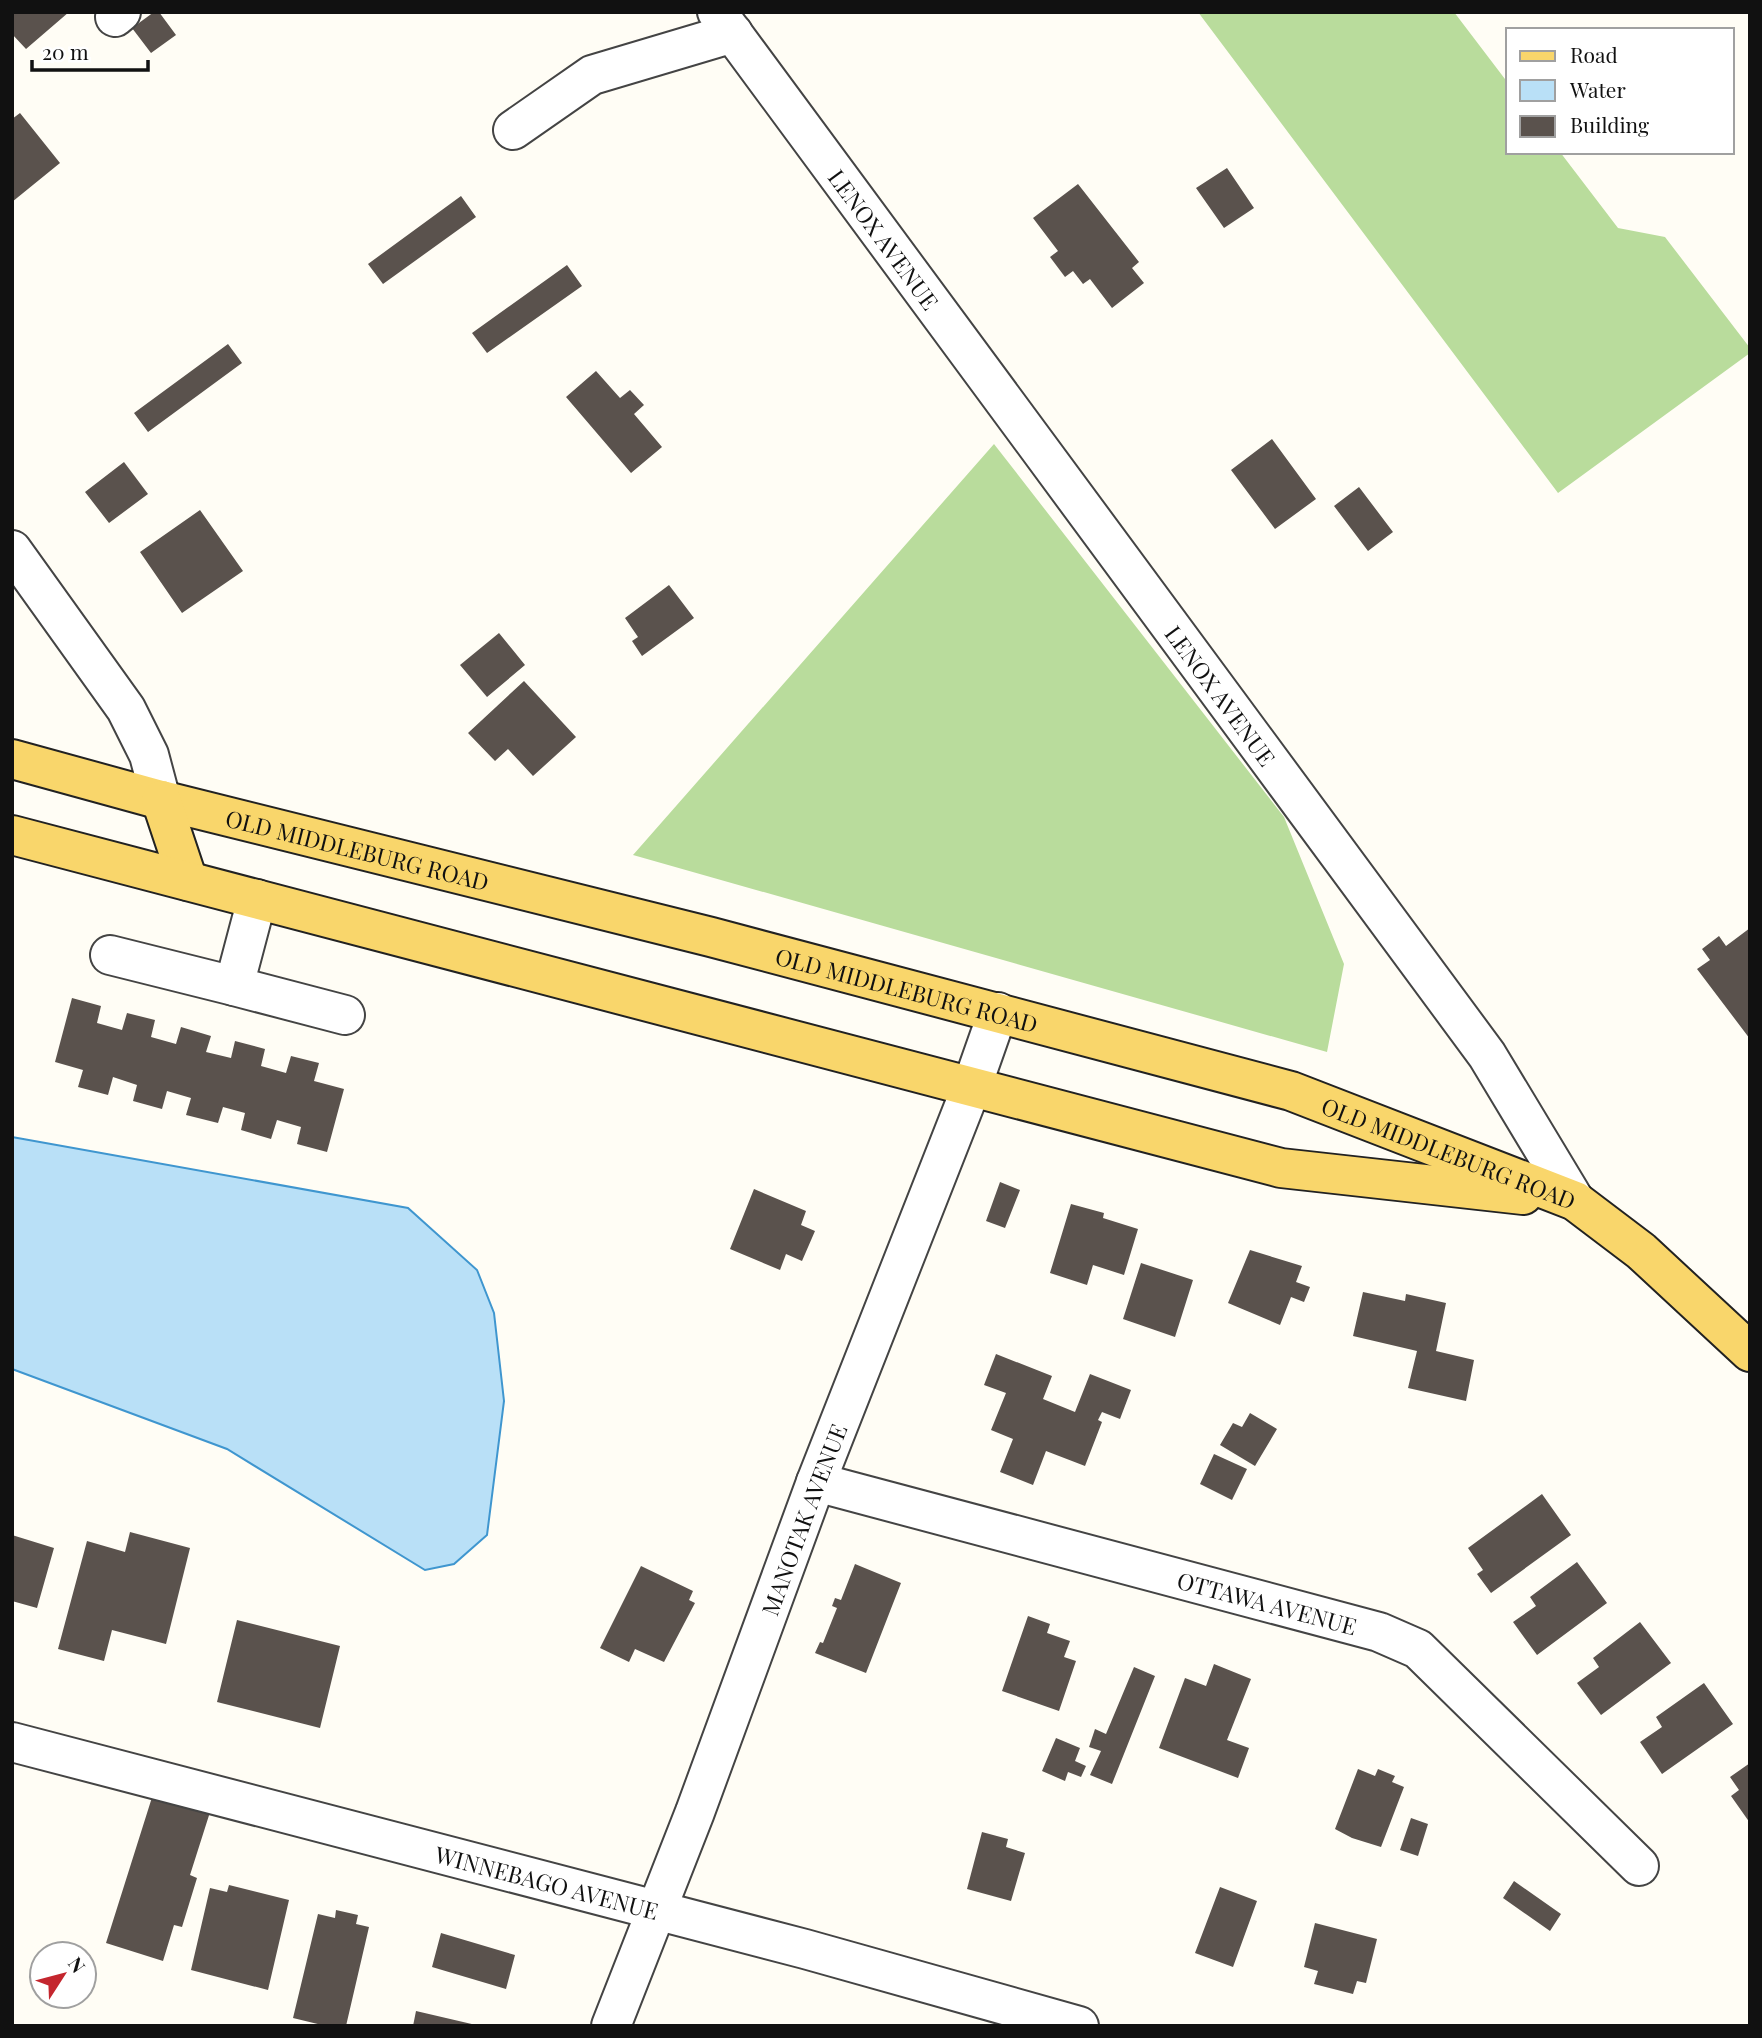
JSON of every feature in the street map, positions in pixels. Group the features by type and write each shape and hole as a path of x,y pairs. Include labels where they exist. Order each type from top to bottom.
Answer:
{"main road":[{"name":"OLD MIDDLEBURG ROAD","path":"12,759 161,800 711,937 1291,1091 1575,1201"},
{"path":"161,800 188,881"},
{"name":"OLD MIDDLEBURG ROAD","path":"12,835 1281,1168 1575,1201"},
{"name":"LENOX AVENUE","path":"1575,1201 1641,1251 1750,1352"}],"street":[{"path":"513,130 592,75 725,23"},
{"name":"LENOX AVENUE","path":"725,23 1487,1055 1575,1201"},
{"path":"12,550 126,709 149,755 161,800"},
{"path":"234,986 257,899"},
{"path":"110,955 345,1015"},
{"name":"MANOTAK AVENUE","path":"611,2026 816,1482 972,1086 998,1012"},
{"name":"OTTAWA AVENUE","path":"816,1482 1380,1632 1418,1649 1639,1866"},
{"name":"WINNEBAGO AVENUE","path":"12,1742 656,1910 1079,2026"}],"green space":[{"path":"1198,12 1454,12 1506,80 1506,154 1562,154 1618,228 1665,237 1750,348 1750,353 1558,493"},
{"path":"994,444 1284,817 1344,964 1327,1052 633,855"}],"water":[{"path":"12,1137 408,1208 477,1270 494,1313 504,1401 487,1535 454,1564 425,1570 227,1449 12,1369"}],"building":[{"path":"12,12 69,12 26,49 12,34"},
{"path":"154,12 159,12 176,35 151,53 132,28"},
{"path":"20,113 60,163 12,202 12,119"},
{"path":"1227,168 1254,208 1224,228 1196,188"},
{"path":"1078,184 1139,262 1132,268 1144,283 1112,308 1090,279 1083,284 1073,271 1065,277 1050,257 1058,251 1033,218"},
{"path":"461,196 476,217 383,284 368,264"},
{"path":"567,265 582,286 487,353 472,333"},
{"path":"228,344 242,363 148,432 134,413"},
{"path":"596,371 620,398 630,390 644,405 634,414 662,447 631,473 566,397"},
{"path":"1272,439 1316,499 1275,529 1231,470"},
{"path":"124,462 148,494 109,523 85,492"},
{"path":"1359,487 1393,532 1368,551 1334,506"},
{"path":"200,510 243,571 182,613 140,552"},
{"path":"669,585 694,618 642,656 632,641 638,637 625,618"},
{"path":"499,633 525,665 487,697 460,665"},
{"path":"524,681 576,737 533,776 508,749 495,761 468,733"},
{"path":"1750,928 1750,1039 1697,969 1710,960 1702,949 1719,936 1726,946"},
{"path":"72,998 101,1006 97,1023 122,1030 127,1013 155,1020 151,1037 176,1044 181,1027 211,1036 206,1052 231,1058 235,1041 265,1049 261,1066 286,1073 291,1056 319,1063 314,1081 344,1089 327,1152 297,1144 301,1127 277,1120 271,1139 241,1130 245,1113 223,1107 218,1123 186,1115 191,1098 167,1091 162,1109 133,1101 137,1085 113,1077 108,1095 78,1087 83,1070 55,1062"},
{"path":"1000,1182 1020,1190 1005,1228 986,1221"},
{"path":"754,1189 806,1211 801,1225 815,1231 802,1261 786,1254 780,1270 730,1249"},
{"path":"1071,1204 1104,1213 1103,1218 1138,1229 1124,1275 1093,1265 1087,1285 1050,1273"},
{"path":"1250,1250 1302,1266 1296,1282 1310,1287 1304,1302 1291,1297 1280,1325 1228,1303"},
{"path":"1141,1263 1193,1280 1175,1337 1123,1319"},
{"path":"1363,1292 1405,1301 1406,1294 1446,1303 1436,1351 1474,1360 1466,1401 1408,1388 1417,1351 1353,1336"},
{"path":"996,1354 1052,1376 1043,1399 1075,1412 1090,1374 1131,1390 1120,1419 1102,1412 1098,1420 1102,1422 1085,1466 1046,1451 1033,1485 1000,1472 1013,1439 991,1430 1006,1393 984,1385"},
{"path":"1250,1413 1277,1429 1255,1466 1220,1445 1233,1423 1242,1427"},
{"path":"1214,1454 1247,1469 1232,1500 1200,1484"},
{"path":"1542,1494 1571,1535 1491,1593 1477,1574 1483,1570 1468,1548"},
{"path":"130,1532 190,1548 166,1644 112,1630 104,1661 58,1649 87,1541 125,1552"},
{"path":"12,1535 54,1548 37,1608 12,1601"},
{"path":"1577,1562 1607,1603 1537,1655 1513,1622 1536,1606 1530,1597"},
{"path":"855,1564 901,1583 866,1673 815,1653 820,1642 823,1643 837,1608 832,1606 835,1598 841,1600"},
{"path":"641,1566 693,1591 689,1600 695,1603 664,1662 635,1649 629,1662 600,1648"},
{"path":"1028,1616 1050,1624 1047,1633 1070,1641 1064,1657 1076,1661 1059,1711 1002,1691"},
{"path":"237,1620 340,1646 320,1728 217,1702"},
{"path":"1640,1622 1671,1663 1601,1715 1577,1683 1599,1667 1593,1658"},
{"path":"1214,1664 1251,1679 1227,1740 1249,1748 1238,1778 1159,1748 1185,1678 1206,1686"},
{"path":"1134,1667 1155,1676 1112,1784 1090,1775 1101,1751 1089,1747 1095,1729 1106,1734"},
{"path":"1704,1683 1733,1724 1662,1774 1640,1742 1662,1727 1656,1717"},
{"path":"1056,1738 1080,1748 1075,1761 1086,1766 1081,1777 1068,1772 1065,1781 1042,1771"},
{"path":"1750,1763 1750,1823 1731,1796 1739,1790 1730,1777"},
{"path":"1358,1769 1375,1776 1378,1769 1395,1776 1392,1782 1404,1787 1381,1847 1352,1838 1335,1829"},
{"path":"154,1791 211,1809 190,1875 197,1878 182,1927 174,1925 163,1961 106,1943"},
{"path":"1411,1818 1428,1824 1418,1856 1400,1850"},
{"path":"982,1832 1008,1839 1006,1847 1025,1853 1011,1901 967,1889"},
{"path":"1514,1881 1561,1914 1550,1931 1503,1898"},
{"path":"229,1885 289,1900 268,1990 191,1970 210,1888 227,1892"},
{"path":"1220,1887 1257,1901 1233,1967 1195,1953"},
{"path":"336,1910 358,1915 356,1924 369,1927 346,2026 326,2026 293,2018 318,1914 335,1918"},
{"path":"1315,1923 1377,1939 1366,1983 1357,1981 1353,1994 1314,1984 1318,1971 1304,1967"},
{"path":"441,1933 515,1955 506,1989 432,1967"},
{"path":"416,2011 476,2025 476,2026 413,2026"}]}
